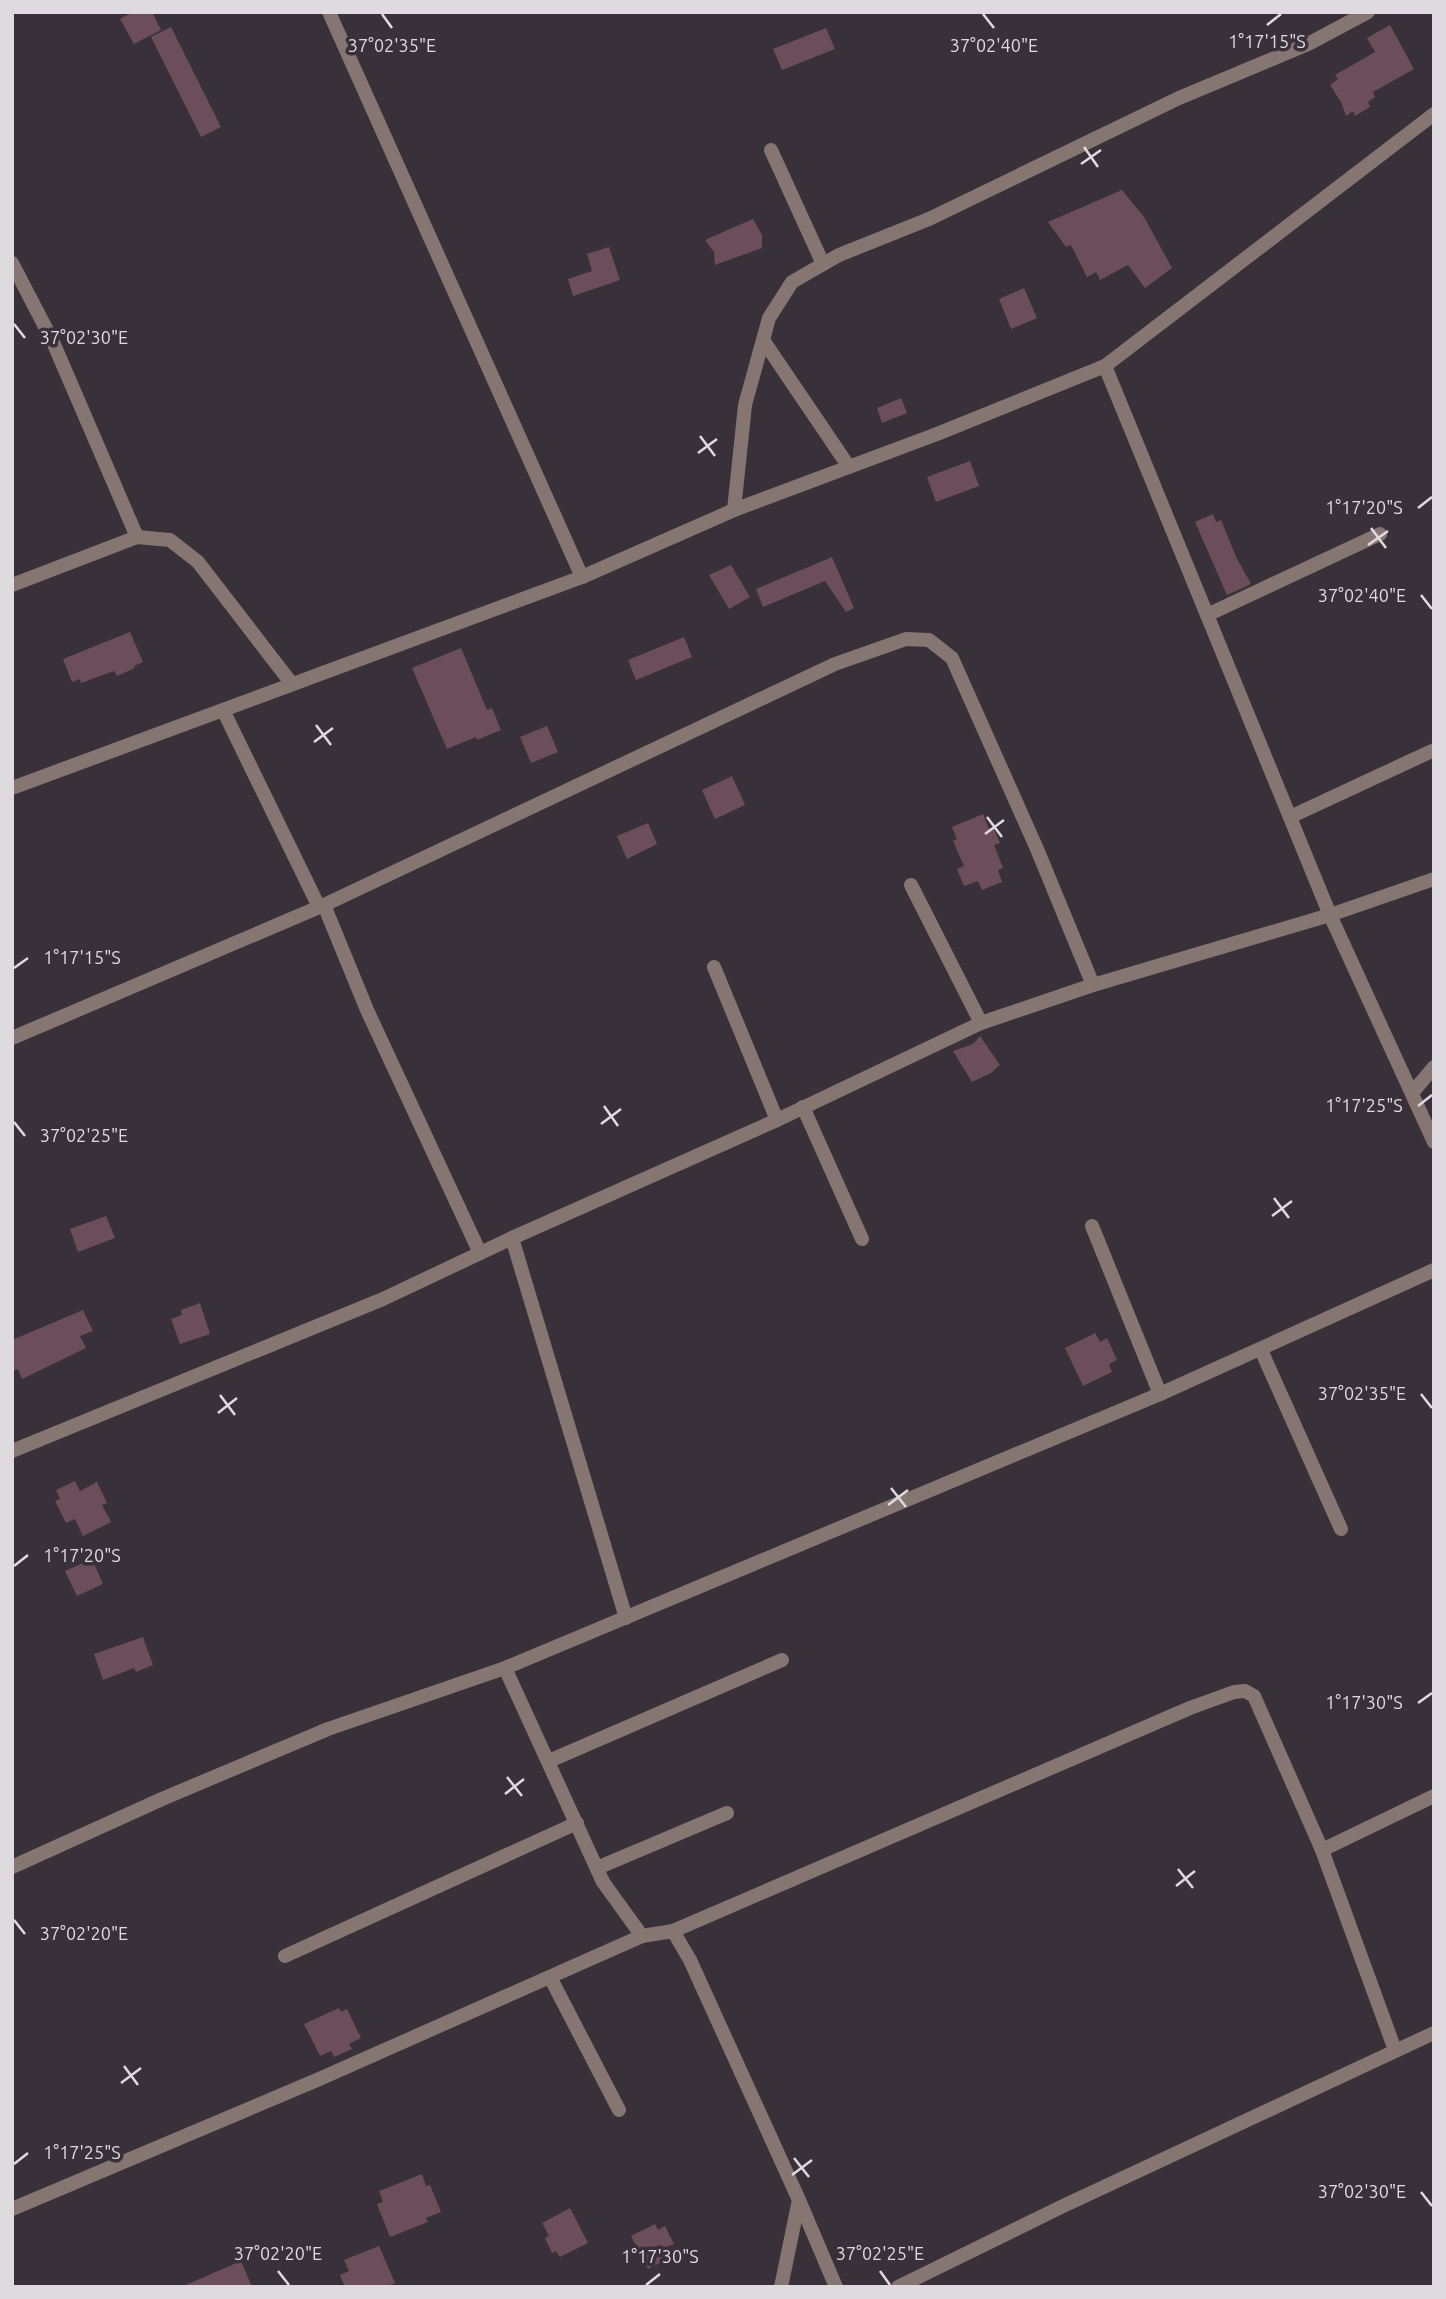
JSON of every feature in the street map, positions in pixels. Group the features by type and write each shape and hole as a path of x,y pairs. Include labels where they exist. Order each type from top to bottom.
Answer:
{"street":[{"path":"328,12 582,577"},
{"path":"734,510 745,405 769,318 792,282 839,255 929,219 1179,98 1308,44 1368,12"},
{"path":"12,788 582,577 734,510 1105,366 1434,114"},
{"path":"771,150 823,264"},
{"path":"12,263 58,354 137,537"},
{"path":"763,340 849,467"},
{"path":"1105,366 1330,915 1434,1142"},
{"path":"1207,615 1380,534"},
{"path":"12,585 137,537 170,540 198,562 292,684"},
{"path":"12,1038 321,906 835,664 906,639 929,640 951,658 1037,849 1093,985"},
{"path":"223,710 321,906 480,1253"},
{"path":"1290,817 1434,750"},
{"path":"12,1451 383,1299 512,1238 777,1120 981,1023 1093,985 1330,915 1434,879"},
{"path":"911,886 981,1023"},
{"path":"714,967 777,1120"},
{"path":"1412,1093 1434,1067"},
{"path":"803,1107 862,1239"},
{"path":"1092,1226 1160,1394"},
{"path":"512,1238 626,1618"},
{"path":"12,1867 162,1799 328,1729 505,1668 1160,1394 1434,1270"},
{"path":"1261,1350 1341,1529"},
{"path":"549,1761 782,1660"},
{"path":"505,1668 603,1882 642,1936"},
{"path":"12,2209 317,2080 642,1936 673,1931 1190,1708 1234,1692 1245,1691 1254,1696 1322,1850 1395,2050"},
{"path":"1322,1850 1434,1796"},
{"path":"597,1868 727,1813"},
{"path":"285,1956 577,1823"},
{"path":"673,1931 690,1960 836,2287"},
{"path":"550,1977 619,2110"},
{"path":"898,2287 1061,2207 1434,2033"},
{"path":"781,2287 799,2200"}],"building":[{"path":"133,12 152,12 161,30 134,44 120,19"},
{"path":"1390,25 1414,69 1373,92 1375,97 1368,102 1370,107 1355,116 1353,111 1346,116 1330,85 1338,79 1335,75 1375,52 1367,38"},
{"path":"171,27 221,127 201,137 151,37"},
{"path":"826,28 835,49 782,70 773,49"},
{"path":"1122,190 1144,217 1172,268 1145,288 1128,265 1100,280 1096,272 1087,277 1071,245 1066,247 1048,222"},
{"path":"753,219 762,235 762,248 715,265 714,252 705,240"},
{"path":"609,247 620,280 573,296 568,279 592,271 587,254"},
{"path":"1024,288 1037,318 1011,329 999,299"},
{"path":"901,398 907,413 882,423 877,408"},
{"path":"970,461 979,486 936,502 927,477"},
{"path":"1213,514 1216,522 1221,520 1236,557 1251,584 1227,595 1195,522"},
{"path":"832,557 854,608 846,612 825,581 763,607 756,589"},
{"path":"731,565 750,597 729,609 709,575"},
{"path":"130,632 143,662 117,676 114,671 81,683 80,679 72,682 63,659"},
{"path":"684,637 692,657 636,680 628,660"},
{"path":"461,648 487,710 492,708 501,730 447,749 412,668"},
{"path":"547,726 558,752 531,763 520,737"},
{"path":"732,776 745,805 715,819 702,790"},
{"path":"983,814 989,829 993,827 1000,843 994,845 1003,868 998,870 1002,882 982,890 978,881 964,886 957,869 964,866 953,841 957,839 952,827"},
{"path":"648,823 657,844 627,859 617,836"},
{"path":"980,1036 1000,1065 991,1073 972,1082 953,1051 973,1044"},
{"path":"106,1216 115,1238 78,1252 70,1229"},
{"path":"200,1303 210,1334 180,1344 171,1319 182,1315 181,1310"},
{"path":"83,1310 93,1331 80,1336 86,1348 22,1379 18,1369 12,1371 12,1340"},
{"path":"1095,1333 1100,1342 1107,1338 1117,1360 1109,1364 1112,1372 1083,1386 1065,1348"},
{"path":"75,1481 80,1491 97,1482 107,1503 102,1505 111,1522 83,1536 75,1519 66,1523 55,1501 60,1499 56,1490"},
{"path":"92,1559 103,1584 77,1596 65,1571"},
{"path":"143,1637 153,1665 136,1672 134,1668 103,1680 94,1654"},
{"path":"339,2008 341,2012 347,2009 361,2038 349,2044 352,2049 334,2057 331,2051 320,2056 304,2024"},
{"path":"422,2174 426,2186 430,2185 441,2212 426,2218 428,2222 390,2237 377,2204 383,2202 379,2191"},
{"path":"570,2208 588,2243 560,2257 556,2251 552,2253 545,2238 549,2236 542,2223"},
{"path":"655,2224 658,2230 665,2226 674,2244 665,2248 670,2258 648,2269 631,2236"},
{"path":"379,2246 395,2283 385,2287 345,2287 340,2275 349,2271 344,2260"},
{"path":"241,2261 252,2287 181,2287"}]}
